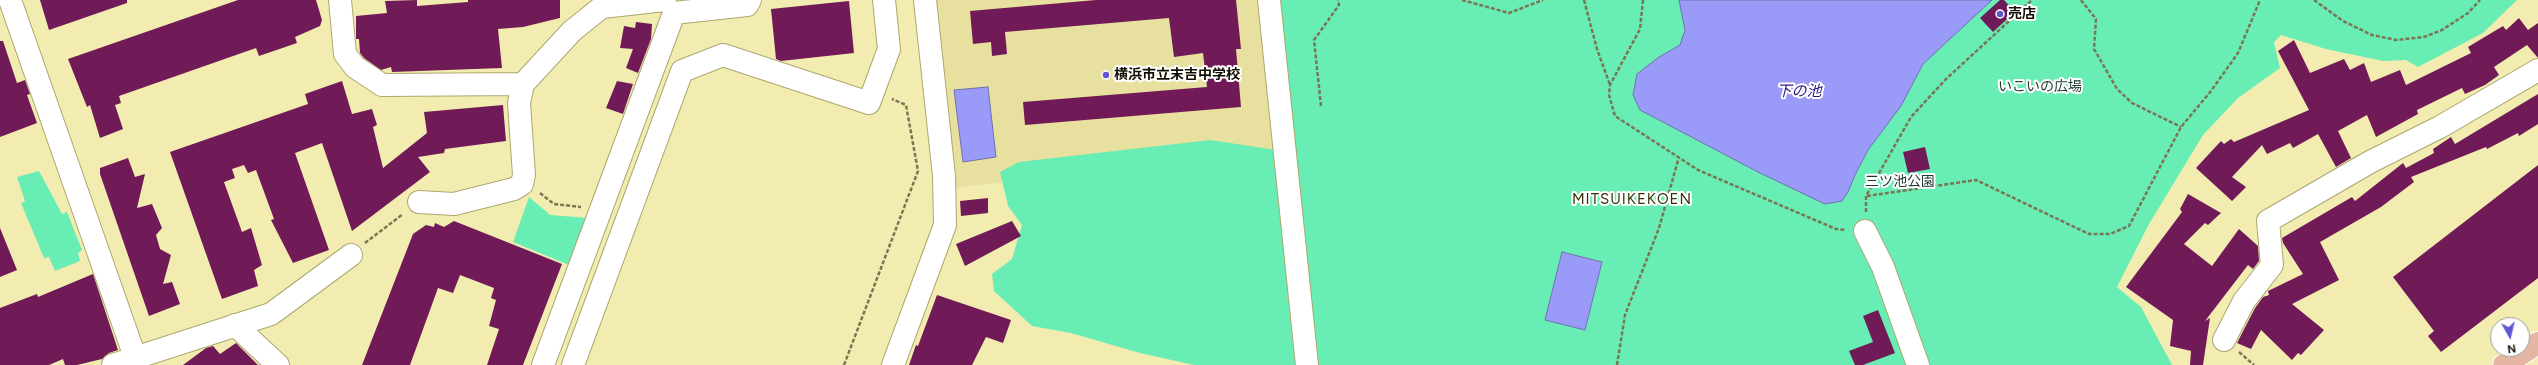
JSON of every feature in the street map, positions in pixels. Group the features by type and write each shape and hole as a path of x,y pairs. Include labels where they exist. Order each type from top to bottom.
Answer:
{"main road":[{"path":"2504,365 2538,342"}],"street":[{"path":"10,0 135,357"},
{"path":"340,0 345,54 355,67 382,85 523,84"},
{"path":"419,202 454,204 514,189 522,184 524,175 519,103 523,84 572,31 602,7 665,0"},
{"path":"543,365 674,13 746,6 750,0"},
{"path":"573,365 682,71 723,55 869,103 888,49 884,0"},
{"path":"893,365 945,225 944,176 924,0"},
{"path":"1269,0 1307,365"},
{"path":"2224,340 2244,301 2272,265 2268,221 2370,162 2452,120 2538,70"},
{"path":"1865,231 1883,267 1918,365"},
{"path":"113,365 271,314 350,254"},
{"path":"235,325 278,365"}],"path":[{"path":"1321,106 1314,40 1339,5 1338,0"},
{"path":"1462,0 1509,13 1543,0"},
{"path":"1584,0 1597,49 1610,85"},
{"path":"1644,0 1640,29 1610,85 1609,95 1615,116 1698,170 1836,229 1865,231 1866,196 1911,117 1946,79 2032,0"},
{"path":"2081,0 2096,19 2094,49 2117,89 2132,103 2181,127"},
{"path":"1866,196 1976,180 2089,234 2110,234 2129,226 2181,127 2211,91 2238,52 2260,0"},
{"path":"2314,0 2343,21 2372,35 2396,40 2424,37 2442,30 2468,13 2480,0"},
{"path":"844,365 918,171 906,105 873,92"},
{"path":"1617,365 1625,315 1659,228 1679,157"},
{"path":"538,192 554,204 583,207"},
{"path":"350,254 419,202"}],"shaded area":[{"name":"横浜市立末吉中学校","path":"937,0 1259,0 1274,151 955,188"}],"green space":[{"name":"三ツ池公園","path":"1280,0 2517,0 2483,33 2418,67 2406,60 2383,61 2326,49 2281,35 2274,42 2280,68 2238,98 2203,135 2149,224 2117,287 2141,307 2172,365 1194,365 1140,353 1071,333 1032,326 994,291 992,274 1012,259 1022,225 1008,206 1000,172 1019,162 1210,140 1296,153"},
{"path":"39,171 62,214 67,212 82,250 78,253 80,261 55,271 49,257 44,258 21,203 25,201 17,177"},
{"path":"529,197 550,215 588,218 569,265 513,242"}],"water":[{"name":"下の池","path":"1679,0 1992,0 1923,64 1901,106 1868,150 1848,192 1842,201 1825,204 1760,173 1640,110 1633,95 1637,74 1659,57 1680,45 1685,30"},
{"path":"988,87 996,157 963,162 954,90"},
{"path":"1562,252 1602,262 1585,330 1545,320"}],"building":[{"path":"40,0 127,0 127,3 49,30"},
{"path":"238,0 316,0 322,20 320,26 295,37 297,43 259,56 256,48 119,96 121,103 115,105 123,129 100,138 90,105 87,107 68,59"},
{"path":"417,0 417,6 468,2 468,0 560,0 560,18 523,27 498,29 502,68 392,72 391,67 381,70 364,58 360,53 359,39 356,39 356,16 387,13 385,1"},
{"path":"1096,0 1236,0 1241,49 1236,49 1241,107 1025,125 1023,102 1207,87 1203,53 1174,57 1169,18 1005,32 1007,54 992,56 991,42 973,44 970,11"},
{"path":"2000,0 2004,0 2015,12 1993,32 1980,18"},
{"path":"849,1 854,53 781,61 776,59 771,9"},
{"path":"2519,18 2528,30 2538,23 2538,58 2527,45 2494,67 2499,75 2485,85 2465,94 2462,88 2417,110 2418,114 2376,137 2367,115 2338,131 2351,158 2336,167 2318,134 2293,148 2290,143 2267,154 2262,145 2232,177 2246,187 2232,201 2196,168 2221,141 2224,144 2231,139 2234,142 2309,110 2278,51 2294,40 2310,73 2344,59 2350,70 2364,63 2371,82 2400,70 2406,85 2471,53 2468,47 2503,26 2506,30"},
{"path":"636,22 652,24 651,39 638,73 626,68 633,49 620,48 624,26 635,28"},
{"path":"0,41 3,41 17,83 25,80 30,94 27,95 37,123 0,137"},
{"path":"342,81 352,114 372,109 377,125 373,127 383,168 427,133 424,112 503,105 506,141 445,149 444,153 418,157 430,172 352,231 322,143 295,153 329,250 293,263 271,220 274,219 256,170 248,173 244,165 232,169 235,178 224,182 242,232 251,228 262,265 254,270 258,286 222,299 170,152 308,104 305,94"},
{"path":"617,81 633,84 623,114 606,108"},
{"path":"2538,94 2538,124 2519,136 2518,133 2487,149 2486,147 2411,177 2414,182 2381,207 2320,242 2339,280 2292,304 2324,330 2301,355 2298,353 2292,360 2261,330 2251,349 2237,343 2255,308 2263,297 2269,295 2268,291 2303,274 2283,243 2282,238 2352,197 2355,201 2403,163 2406,168 2434,153 2433,149 2451,137 2455,144"},
{"path":"1925,147 1930,169 1908,173 1903,152"},
{"path":"128,158 135,177 145,174 137,208 152,204 162,228 156,235 160,249 171,255 163,284 172,282 180,304 149,316 100,174 100,168"},
{"path":"2538,165 2538,278 2441,352 2428,336 2434,331 2393,277"},
{"path":"2188,194 2221,213 2208,225 2205,223 2184,244 2212,266 2239,229 2258,246 2259,261 2253,269 2248,265 2205,321 2210,318 2203,365 2190,365 2191,351 2170,346 2173,320 2126,287 2182,212 2180,209"},
{"path":"988,198 988,213 961,216 960,201"},
{"path":"454,221 562,264 523,365 487,365 499,329 489,326 496,300 491,298 494,288 460,275 453,293 438,288 410,365 362,365 413,234 426,225 434,227 435,223 444,227"},
{"path":"1012,221 1021,236 965,266 956,244"},
{"path":"0,228 17,270 0,277"},
{"path":"93,274 118,350 109,353 102,359 77,365 65,365 63,359 49,365 0,365 0,308 37,294 38,297"},
{"path":"937,295 1011,320 1003,343 986,337 972,365 909,365 916,345 918,346"},
{"path":"1878,310 1895,353 1863,365 1855,365 1849,351 1873,342 1863,316"},
{"path":"236,343 258,365 183,365 206,348 213,346 220,354"}],"place":[{"name":"売店","path":"2000,14"},
{"name":"横浜市立末吉中学校","path":"1106,75"}],"district":[{"name":"MITSUIKEKOEN","path":"1632,200"}],"park label":[{"name":"いこいの広場","path":"2040,87"}]}
